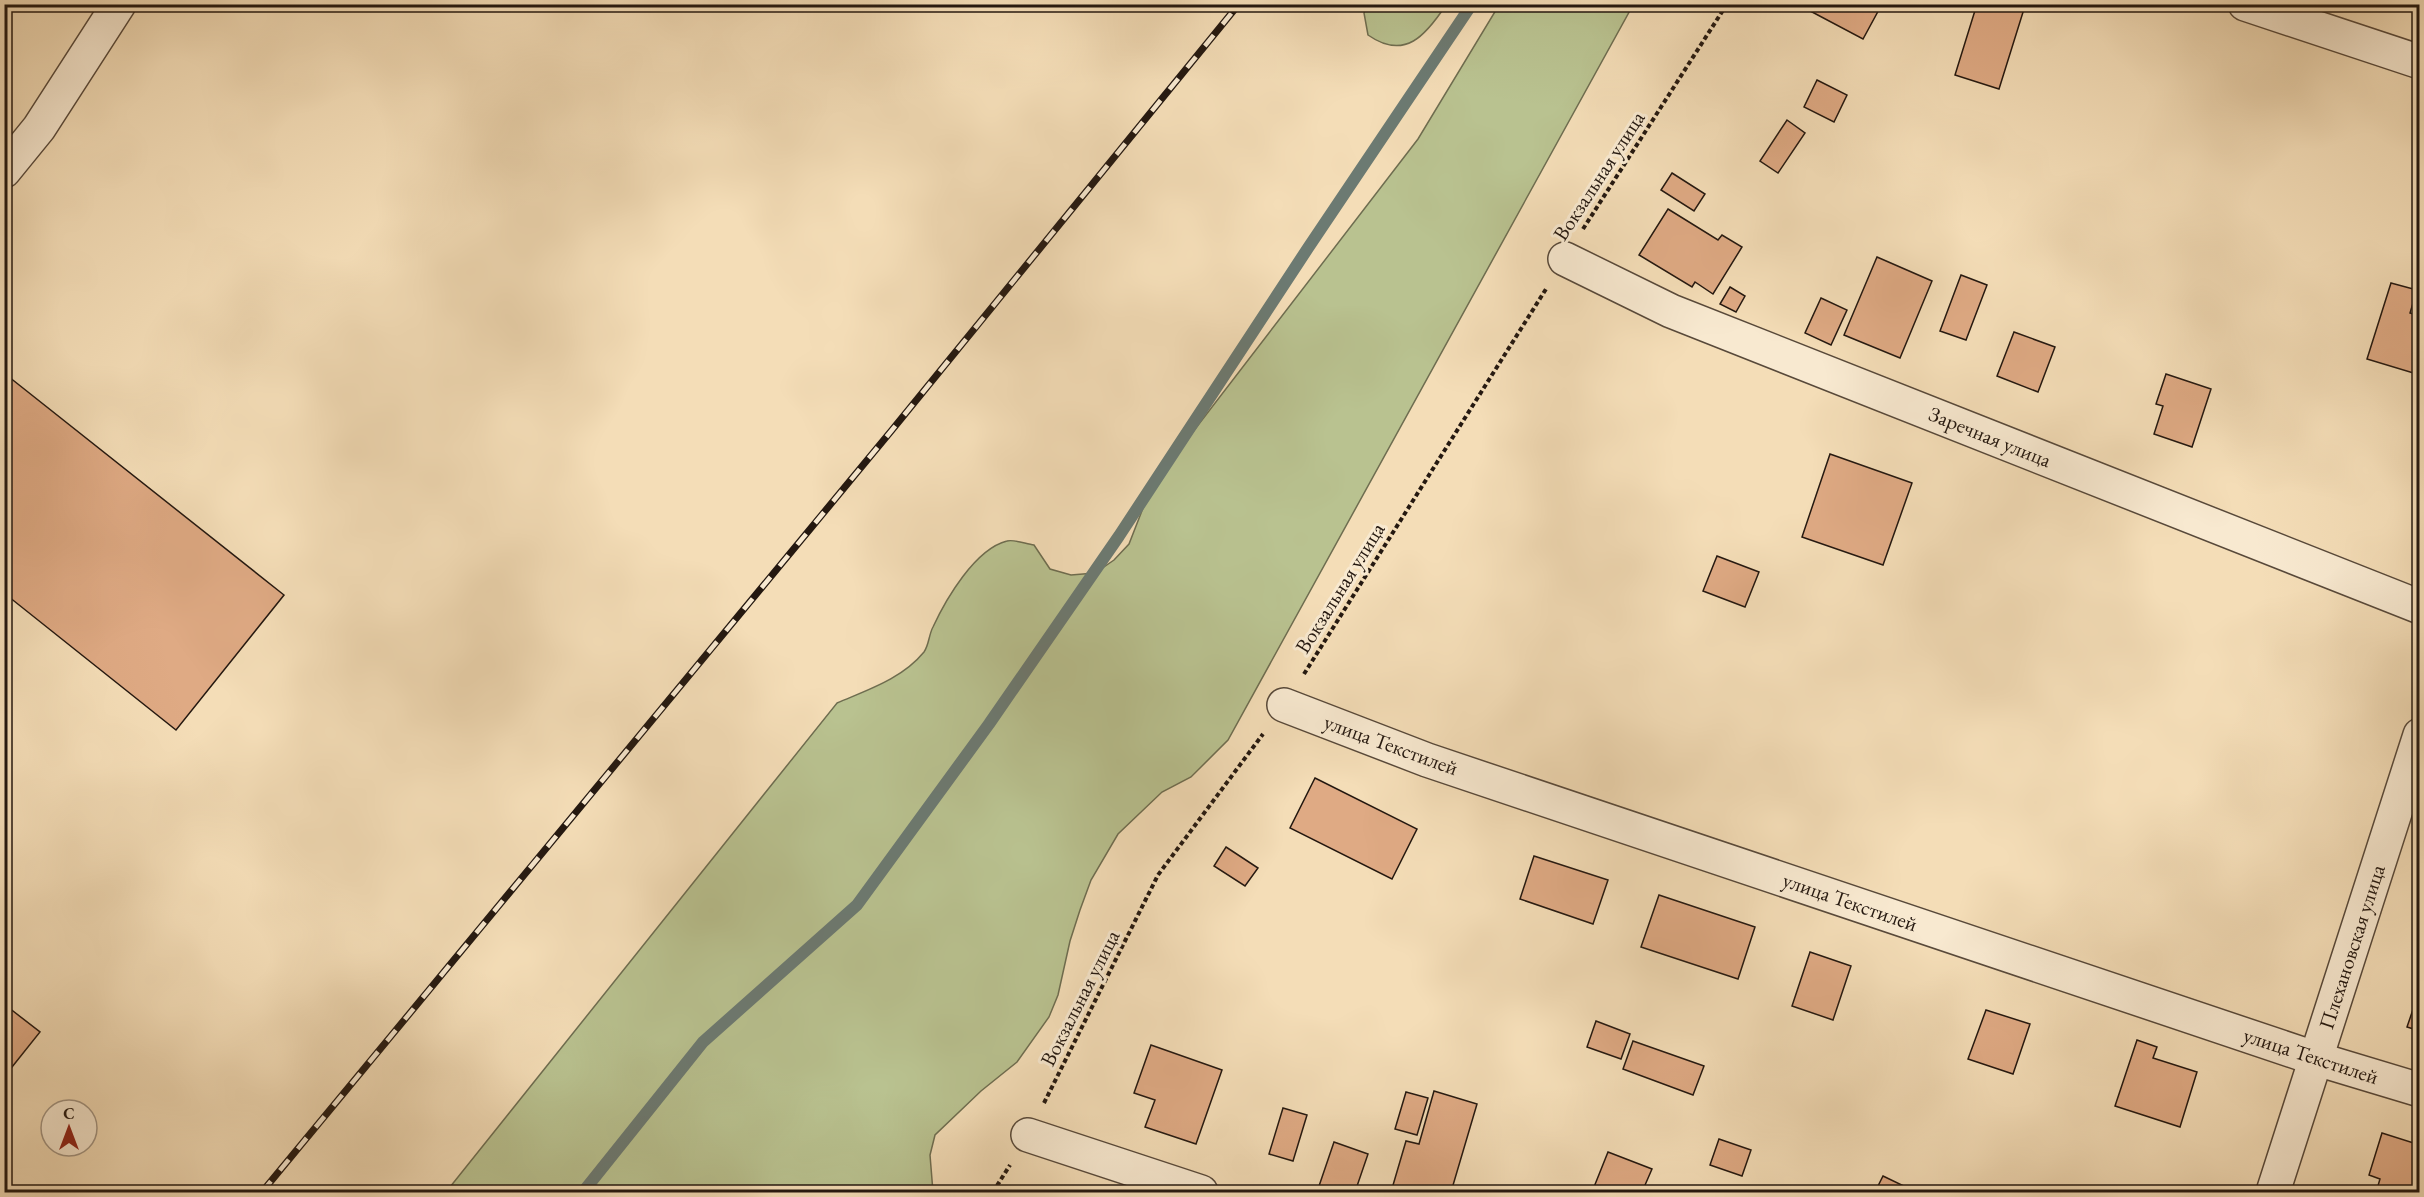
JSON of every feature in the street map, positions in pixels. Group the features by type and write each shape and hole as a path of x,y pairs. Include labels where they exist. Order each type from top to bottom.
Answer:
{"street":[{"path":"4,171 39,128 119,4"},
{"path":"2245,4 2420,62"},
{"name":"Заречная улица","path":"1565,259 1671,311 2420,607"},
{"name":"улица Текстилей","path":"1284,705 1428,760 2317,1059 2420,1090"},
{"name":"Плехановская улица","path":"2273,1192 2420,735"},
{"path":"1028,1135 1201,1192"}],"path":[{"name":"Вокзальная улица","path":"993,1192 1028,1135 1158,875 1284,705 1726,4"}],"green space":[{"path":"1368,4 1446,5 1422,35 1404,45 1393,46 1368,35 1364,13"},
{"path":"1499,5 1633,5 1228,740 1191,777 1162,792 1118,834 1091,880 1070,941 1058,995 1049,1017 1017,1062 981,1091 935,1135 930,1155 933,1192 446,1192 837,703 895,677 924,652 946,603 973,564 995,546 1007,541 1017,541 1034,545 1050,569 1071,575 1095,573 1114,560 1129,544 1152,485 1418,139"}],"building":[{"path":"1797,4 1882,4 1863,39"},
{"path":"1977,4 2010,4 2024,9 1999,89 1955,75"},
{"path":"1817,80 1847,95 1834,122 1804,107"},
{"path":"1787,120 1805,133 1778,173 1760,161"},
{"path":"1672,173 1705,194 1694,211 1661,190"},
{"path":"1668,209 1718,240 1722,235 1742,247 1713,294 1695,282 1692,287 1639,255"},
{"path":"1877,257 1932,281 1900,358 1844,335"},
{"path":"1961,275 1987,285 1966,340 1940,331"},
{"path":"2391,283 2417,290 2410,313 2420,316 2420,375 2367,359"},
{"path":"1730,287 1745,296 1736,312 1720,304"},
{"path":"1821,298 1847,310 1831,345 1805,333"},
{"path":"2014,332 2055,347 2038,392 1997,376"},
{"path":"4,373 284,595 176,730 4,593"},
{"path":"2166,374 2211,389 2192,447 2154,434 2163,406 2156,404"},
{"path":"1830,454 1912,483 1883,565 1802,537"},
{"path":"1717,556 1759,572 1745,607 1703,591"},
{"path":"1315,778 1417,829 1392,879 1290,828"},
{"path":"1226,847 1258,868 1245,886 1214,866"},
{"path":"1534,856 1608,880 1593,924 1520,899"},
{"path":"1659,895 1755,927 1738,979 1641,947"},
{"path":"1810,952 1851,966 1833,1020 1792,1006"},
{"path":"2420,989 2420,1031 2407,1027"},
{"path":"4,1004 40,1032 4,1077"},
{"path":"1986,1010 2030,1024 2013,1074 1968,1059"},
{"path":"1596,1021 1630,1034 1621,1059 1587,1047"},
{"path":"2137,1040 2157,1047 2153,1058 2197,1072 2180,1127 2115,1106"},
{"path":"1633,1041 1704,1066 1693,1095 1623,1069"},
{"path":"1151,1045 1222,1070 1196,1144 1145,1127 1155,1100 1134,1093"},
{"path":"1434,1091 1477,1104 1451,1192 1391,1192 1406,1141 1419,1144"},
{"path":"1406,1092 1428,1098 1417,1135 1395,1129"},
{"path":"1283,1108 1307,1115 1293,1161 1269,1154"},
{"path":"2382,1133 2420,1145 2420,1192 2387,1192 2377,1189 2380,1179 2369,1175"},
{"path":"1719,1139 1751,1150 1742,1176 1710,1165"},
{"path":"1334,1142 1368,1154 1355,1192 1329,1192 1318,1189"},
{"path":"1608,1152 1652,1169 1642,1192 1592,1192"},
{"path":"1883,1176 1906,1187 1903,1192 1875,1192"}],"waterway":[{"path":"583,1192 703,1042 857,905 989,724 1119,536 1472,4"}],"railway":[{"path":"262,1192 892,430 1239,4"}]}
